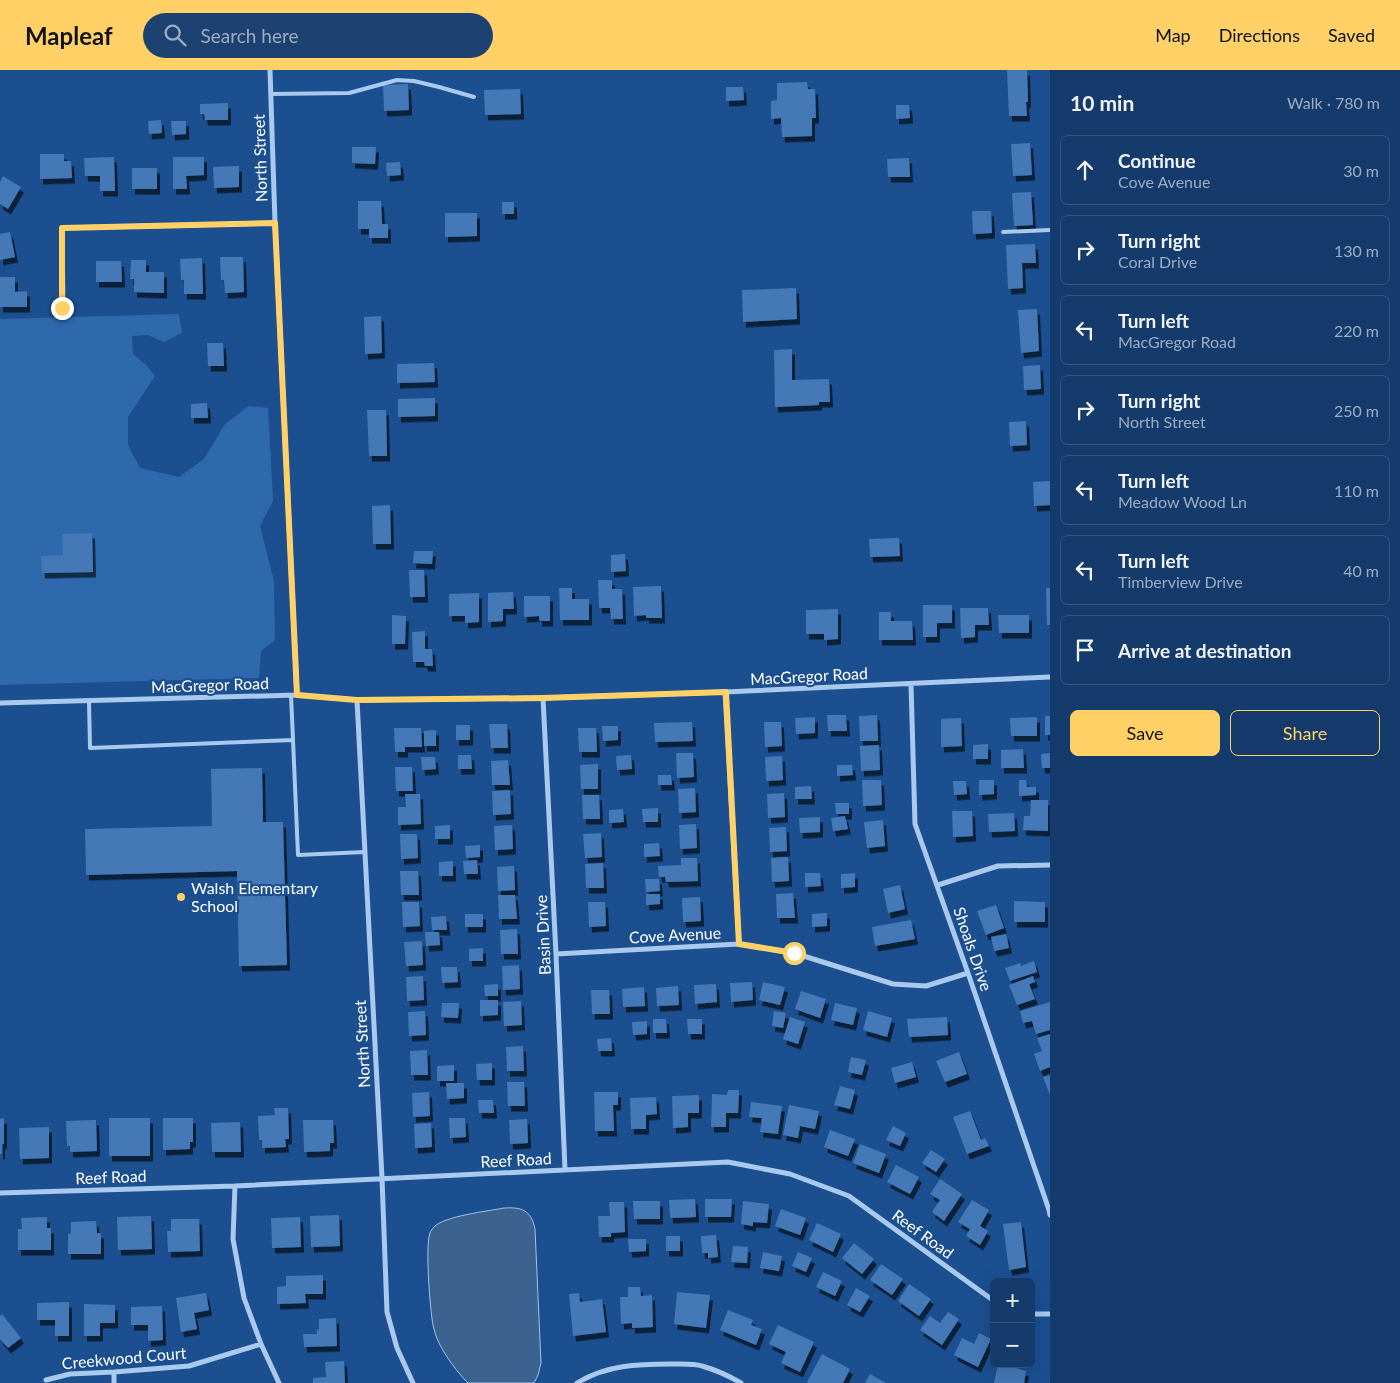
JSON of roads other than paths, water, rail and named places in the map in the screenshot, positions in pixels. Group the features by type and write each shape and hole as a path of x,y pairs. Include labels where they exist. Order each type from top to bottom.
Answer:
{"street":[{"name":"North Street","path":"270,70 294,695"},
{"path":"62,308 62,228 275,223"},
{"name":"MacGregor Road","path":"0,704 294,695 357,700 543,698 726,692 1050,677"},
{"name":"Shoals Drive","path":"911,684 915,824 938,885 1050,1215"},
{"path":"726,692 739,944"},
{"name":"Basin Drive","path":"543,698 565,1170"},
{"name":"North Street","path":"357,700 382,1178 387,1312 397,1348 413,1383"},
{"path":"938,885 998,866 1050,865"},
{"name":"Cove Avenue","path":"556,954 739,944 794,953 893,984 926,986 968,973"},
{"name":"Reef Road","path":"0,1193 234,1186 728,1162 790,1174 849,1196 990,1298"},
{"path":"234,1186 233,1239 244,1298 261,1344 279,1383"},
{"path":"1035,1314 1050,1314"},
{"name":"Creekwood Court","path":"46,1380 70,1374 189,1366 261,1344"},
{"path":"577,1383 597,1372 611,1368 640,1364 682,1364 700,1365 720,1372 741,1383"},
{"path":"114,1372 114,1383"}],"lane":[{"path":"271,94 349,94 396,80 439,87 474,97"},
{"path":"1003,232 1050,230"},
{"path":"294,695 293,740 298,854 365,852"},
{"path":"89,701 90,748 293,740"}],"place":[{"name":"Walsh Elementary School","path":"181,897"}]}
